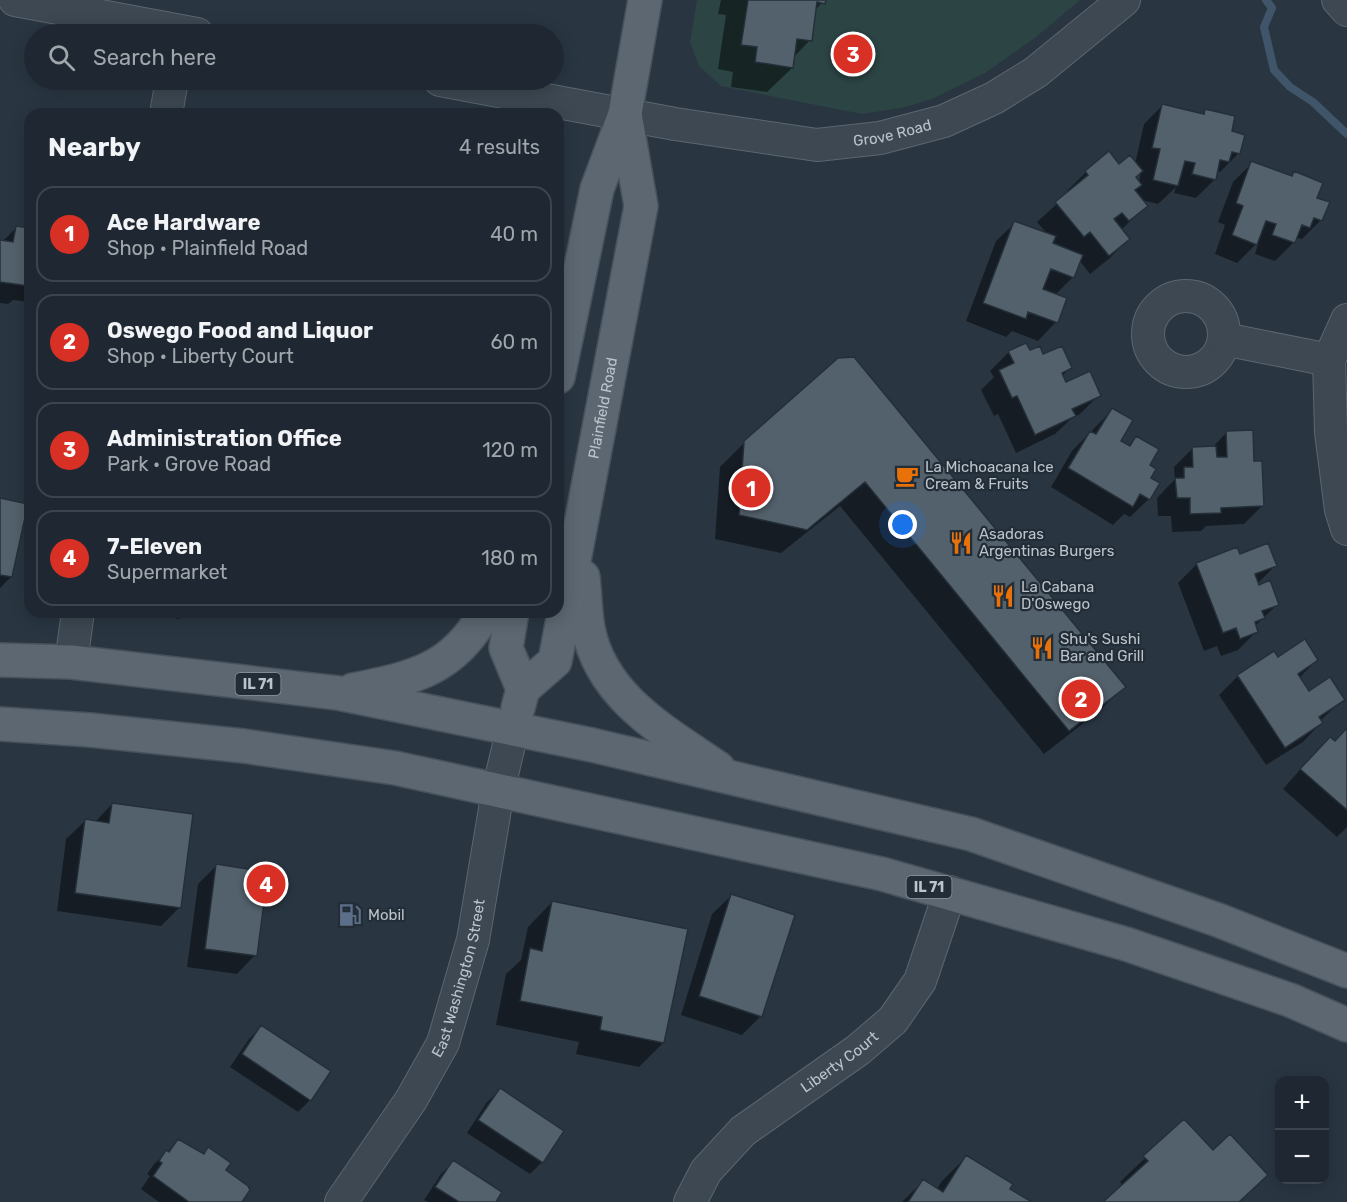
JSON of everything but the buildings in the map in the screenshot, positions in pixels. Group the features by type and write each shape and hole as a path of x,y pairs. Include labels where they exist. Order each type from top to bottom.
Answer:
{"main road":[{"name":"Plainfield Road","path":"564,348 597,189 625,114 645,0"},
{"name":"Plainfield Road","path":"564,617 641,206 625,114"},
{"path":"580,538 588,628 596,656 611,683 645,719 734,779"},
{"path":"338,693 396,681 434,668 465,643 481,618"},
{"path":"511,618 506,648 523,689 513,728"},
{"name":"Plainfield Road","path":"523,689 555,661 564,618"},
{"name":"IL 71","path":"0,660 71,662 338,693 513,728 734,779 971,834 1218,920 1347,971"},
{"name":"IL 71","path":"0,724 90,730 244,746 395,768 882,874 1126,944 1290,1000 1347,1025"}],"street":[{"path":"15,0 139,24"},
{"name":"Grove Road","path":"494,90 675,124 817,145 880,138 944,121 994,98 1036,72 1124,0"},
{"path":"1338,0 1347,10"},
{"path":"167,108 170,90"},
{"path":"1347,320 1329,360 1331,432 1341,510 1347,529"},
{"path":"1224,339 1329,360"},
{"path":"71,662 77,618"},
{"name":"East Washington Street","path":"342,1202 411,1100 443,1043 474,940 498,791 513,728"},
{"name":"Liberty Court","path":"690,1202 706,1171 742,1131 858,1050 893,1020 920,981 950,892"}],"green space":[{"path":"697,0 1080,0 1036,37 985,73 934,98 906,107 862,114 721,86 699,66 690,42"}],"waterway":[{"path":"1266,0 1272,8 1264,27 1274,70 1290,87 1313,102 1347,134"}],"place":[{"name":"Administration Office","path":"853,54"},
{"name":"La Michoacana Ice Cream & Fruits","path":"907,476"},
{"name":"Ace Hardware","path":"751,488"},
{"name":"Asadoras Argentinas Burgers","path":"961,543"},
{"name":"La Cabana D'Oswego","path":"1003,596"},
{"name":"Shu's Sushi Bar and Grill","path":"1042,648"},
{"name":"Oswego Food and Liquor","path":"1081,699"},
{"name":"7-Eleven","path":"266,884"},
{"name":"Mobil","path":"350,915"}]}
